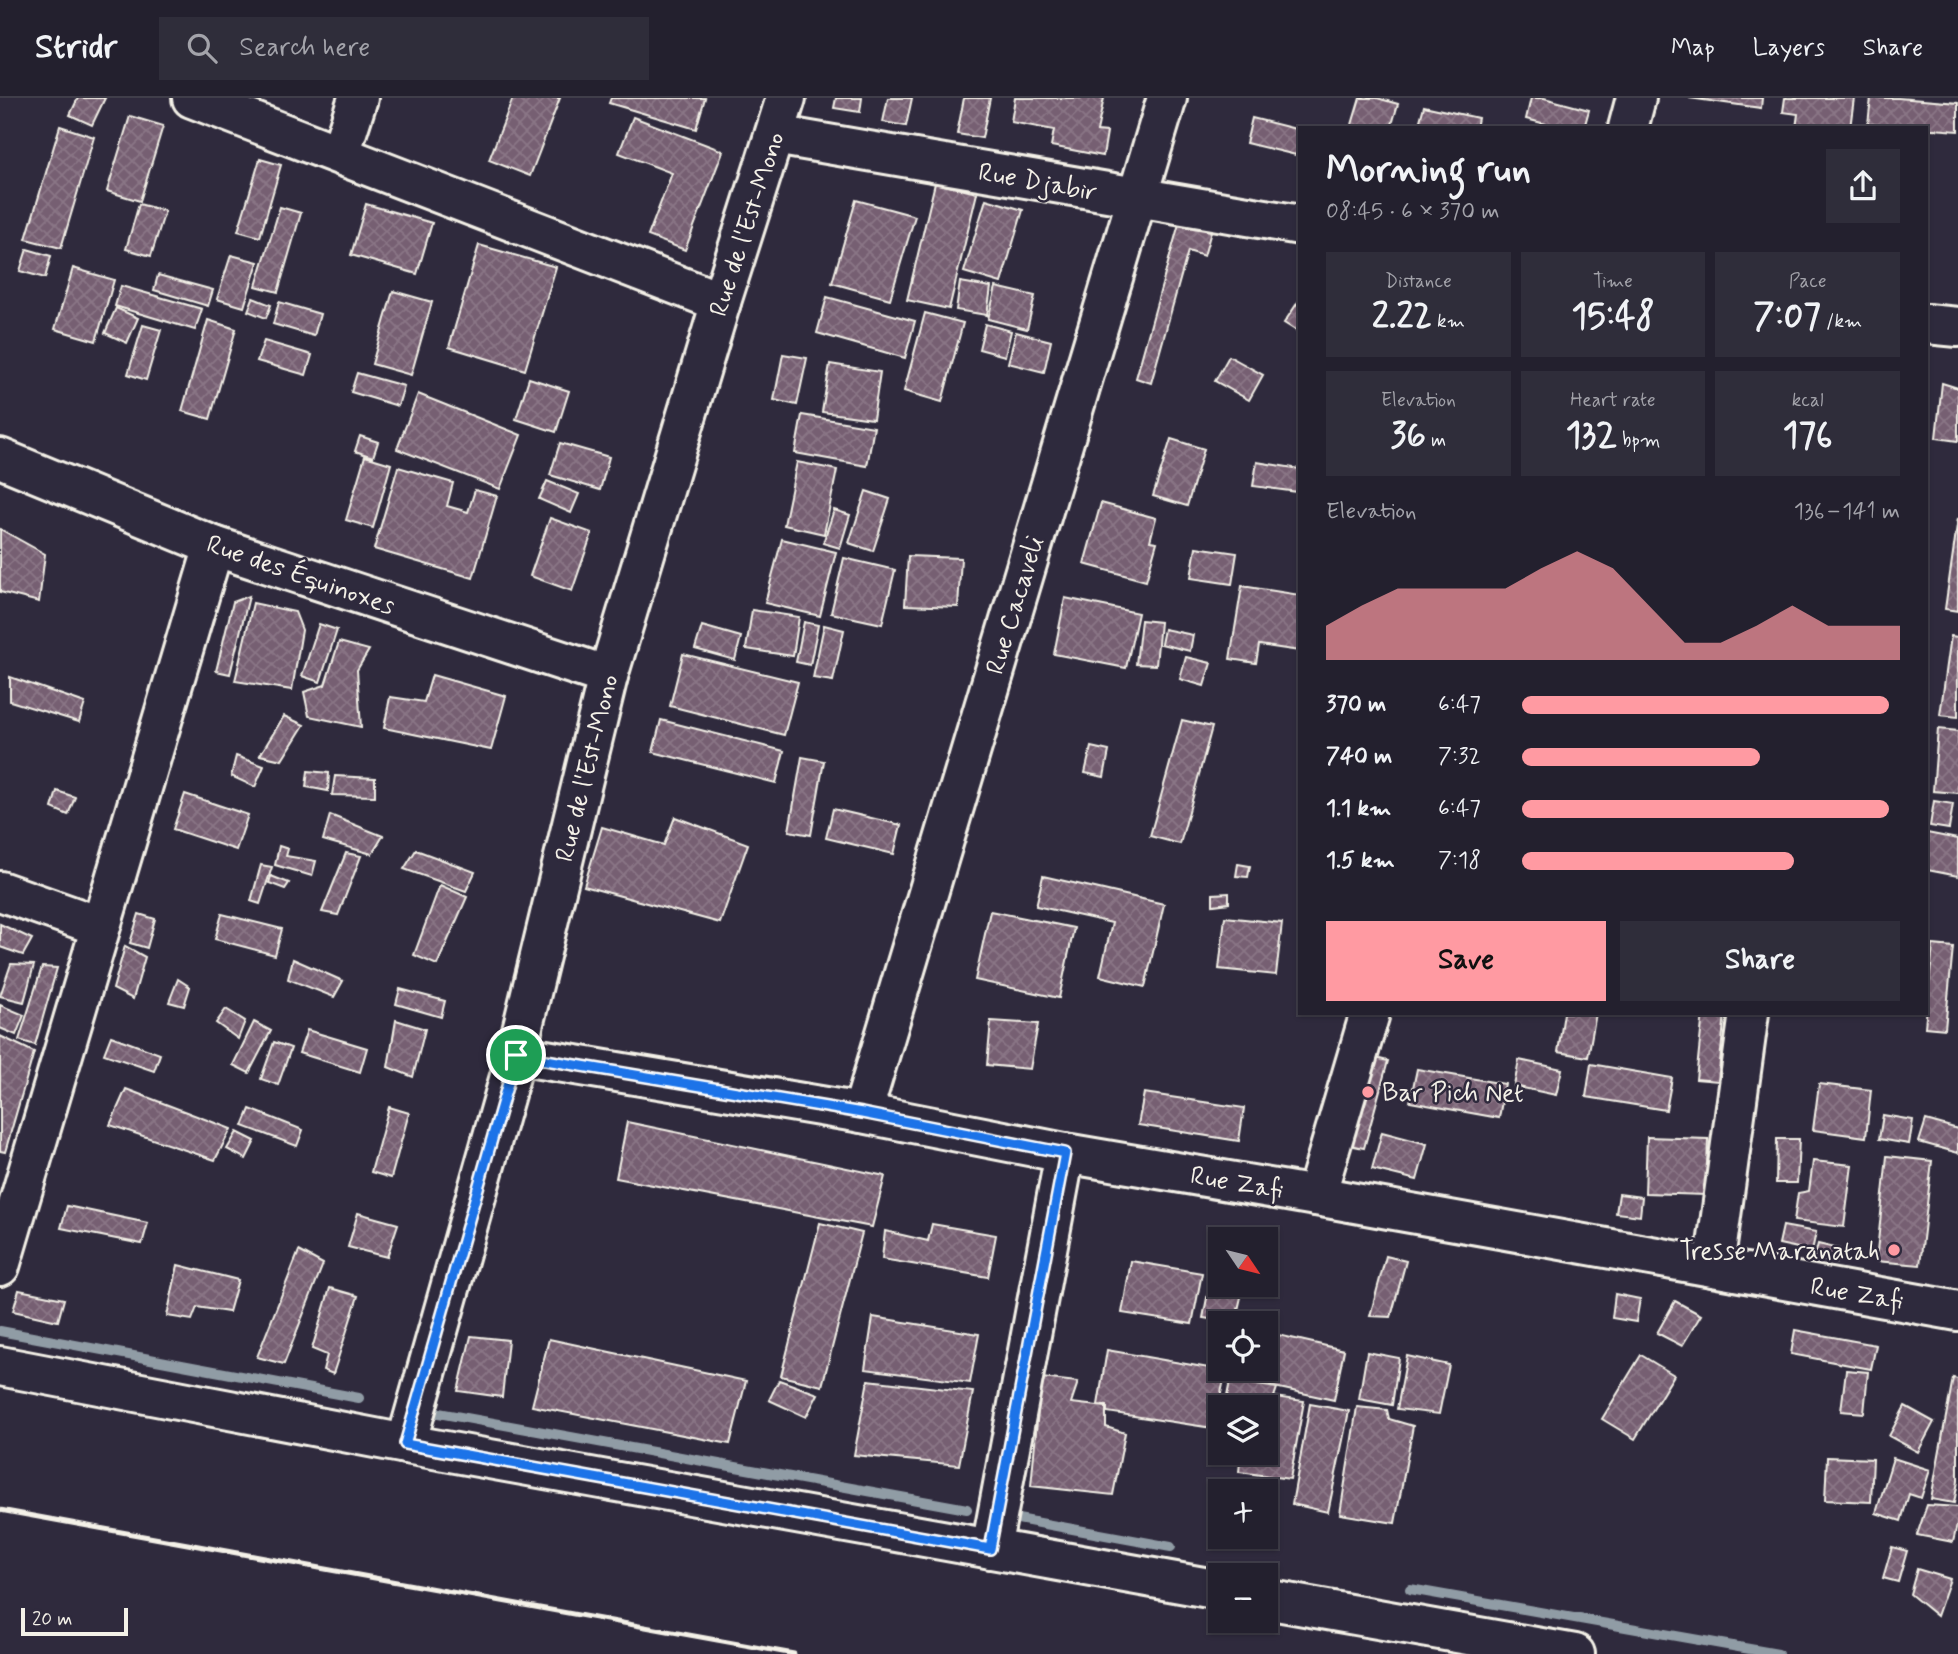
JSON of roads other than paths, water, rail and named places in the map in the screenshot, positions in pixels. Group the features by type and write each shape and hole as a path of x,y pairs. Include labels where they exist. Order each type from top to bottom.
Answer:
{"street":[{"path":"192,98 720,302"},
{"path":"340,154 358,98"},
{"name":"Rue de l'Est-Mono","path":"405,1444 516,1055 608,676 720,302 786,98"},
{"name":"Rue Cacaveli","path":"862,1113 1167,98"},
{"path":"1629,126 1636,98"},
{"name":"Rue Djabir","path":"775,135 1298,225"},
{"path":"1928,324 1958,327"},
{"name":"Rue des Équinoxes","path":"0,458 214,545 608,676"},
{"path":"0,1266 214,545"},
{"path":"0,891 99,926"},
{"path":"1316,1196 1369,1015"},
{"path":"1714,1268 1749,1015"},
{"name":"Rue Zafi","path":"516,1055 862,1113 1065,1153 1958,1311"},
{"path":"990,1549 1065,1153"},
{"path":"0,1366 405,1444 1208,1588"},
{"path":"1278,1601 1575,1654"}],"waterway":[{"path":"0,1331 359,1398"},
{"path":"433,1412 967,1509"},
{"path":"1018,1519 1171,1547"},
{"path":"1410,1589 1778,1654"}],"railway":[{"path":"0,1510 794,1654"}],"place":[{"name":"Bar Pich Net","path":"1368,1092"},
{"name":"Tresse Maranatah","path":"1894,1250"}]}
